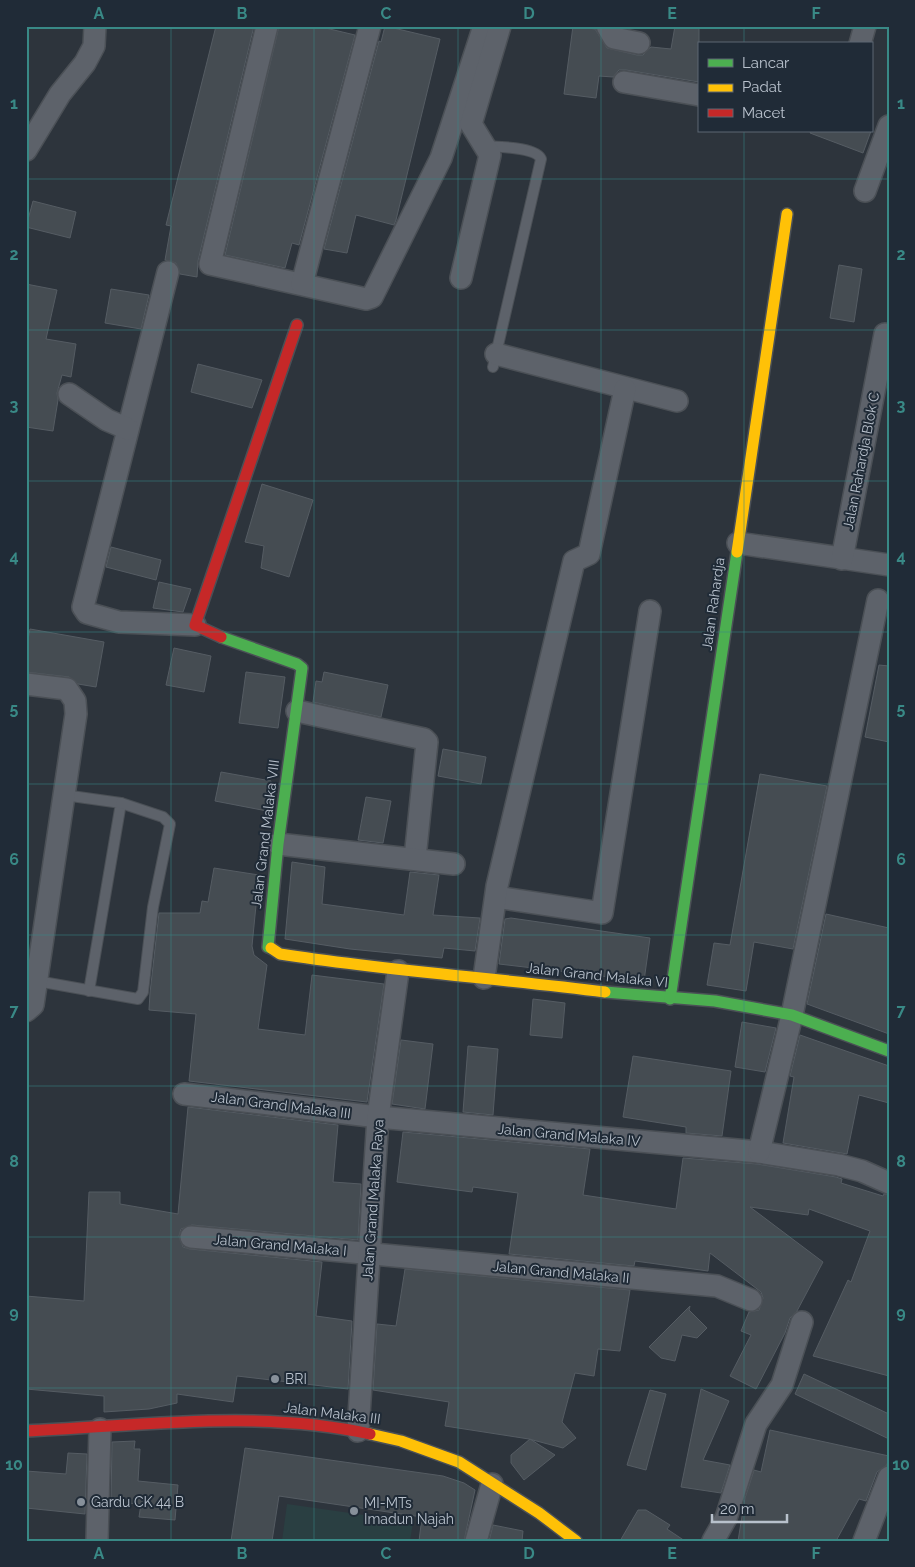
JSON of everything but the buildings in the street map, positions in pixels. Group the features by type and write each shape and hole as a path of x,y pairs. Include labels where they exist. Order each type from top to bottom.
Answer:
{"street":[{"path":"26,150 60,94 85,63 94,46 95,26"},
{"path":"267,26 210,264 366,299 372,297 441,158 484,26"},
{"path":"302,284 370,26"},
{"path":"461,278 490,160 490,152 472,124 500,26"},
{"path":"606,26 614,38 639,43"},
{"path":"861,42 865,26"},
{"path":"624,82 698,95"},
{"path":"865,191 889,126"},
{"name":"Jalan Rahardja","path":"670,999 787,214"},
{"path":"168,272 83,607 87,613 119,622 195,624 297,325"},
{"name":"Jalan Rahardja Blok C","path":"842,558 885,334"},
{"path":"495,361 677,402"},
{"path":"484,978 496,897 574,561 589,554 625,389"},
{"path":"69,394 96,413 128,429"},
{"path":"738,543 889,565"},
{"path":"759,1152 792,1015 878,600"},
{"path":"496,897 602,912 650,611"},
{"name":"Jalan Grand Malaka VIII","path":"195,624 211,634 301,665 302,668 267,940 268,947 280,954"},
{"path":"26,684 67,689 75,701 76,714 33,1006 26,1011"},
{"path":"296,711 424,739 428,746 415,858"},
{"path":"278,844 415,858 454,864"},
{"name":"Jalan Grand Malaka VI","path":"280,954 398,971 484,978 632,996 715,1001 792,1015 889,1051"},
{"name":"Jalan Grand Malaka Raya","path":"358,1431 378,1117 398,971"},
{"name":"Jalan Grand Malaka III","path":"184,1094 378,1117"},
{"name":"Jalan Grand Malaka IV","path":"378,1117 759,1152 839,1165 862,1171 889,1183"},
{"name":"Jalan Grand Malaka I","path":"192,1237 368,1253"},
{"name":"Jalan Grand Malaka II","path":"368,1253 717,1286 751,1300"},
{"path":"712,1541 726,1518 756,1424 782,1385 802,1322"},
{"name":"Jalan Malaka III","path":"26,1431 100,1429 229,1420 311,1423 388,1435 455,1459 552,1520 576,1541"},
{"path":"97,1541 100,1429"},
{"path":"864,1541 889,1477"},
{"path":"476,1541 492,1484"}],"lane":[{"path":"485,146 532,151 540,155 541,159 495,361"},
{"path":"37,981 138,999 143,992 153,907 170,824 163,817 121,803 64,795"},
{"path":"89,991 121,803"}],"green space":[{"path":"287,1504 413,1522 410,1541 282,1541"}],"traffic: fast":[{"path":"670,999 737,552"},
{"path":"221,637 297,664 302,668 278,844 268,947 271,948"},
{"path":"605,992 715,1001 792,1015 889,1051"}],"traffic: slow":[{"path":"737,552 787,214"},
{"path":"271,948 280,954 321,960 605,992"},
{"path":"370,1434 401,1441 459,1462 539,1513 576,1541"}],"traffic: jam":[{"path":"221,637 195,625 297,325"},
{"path":"26,1431 198,1421 242,1421 328,1426 370,1434"}],"place":[{"name":"BRI","path":"275,1379"},
{"name":"Gardu CK 44 B","path":"81,1502"},
{"name":"MI-MTs Imadun Najah","path":"354,1511"}]}
